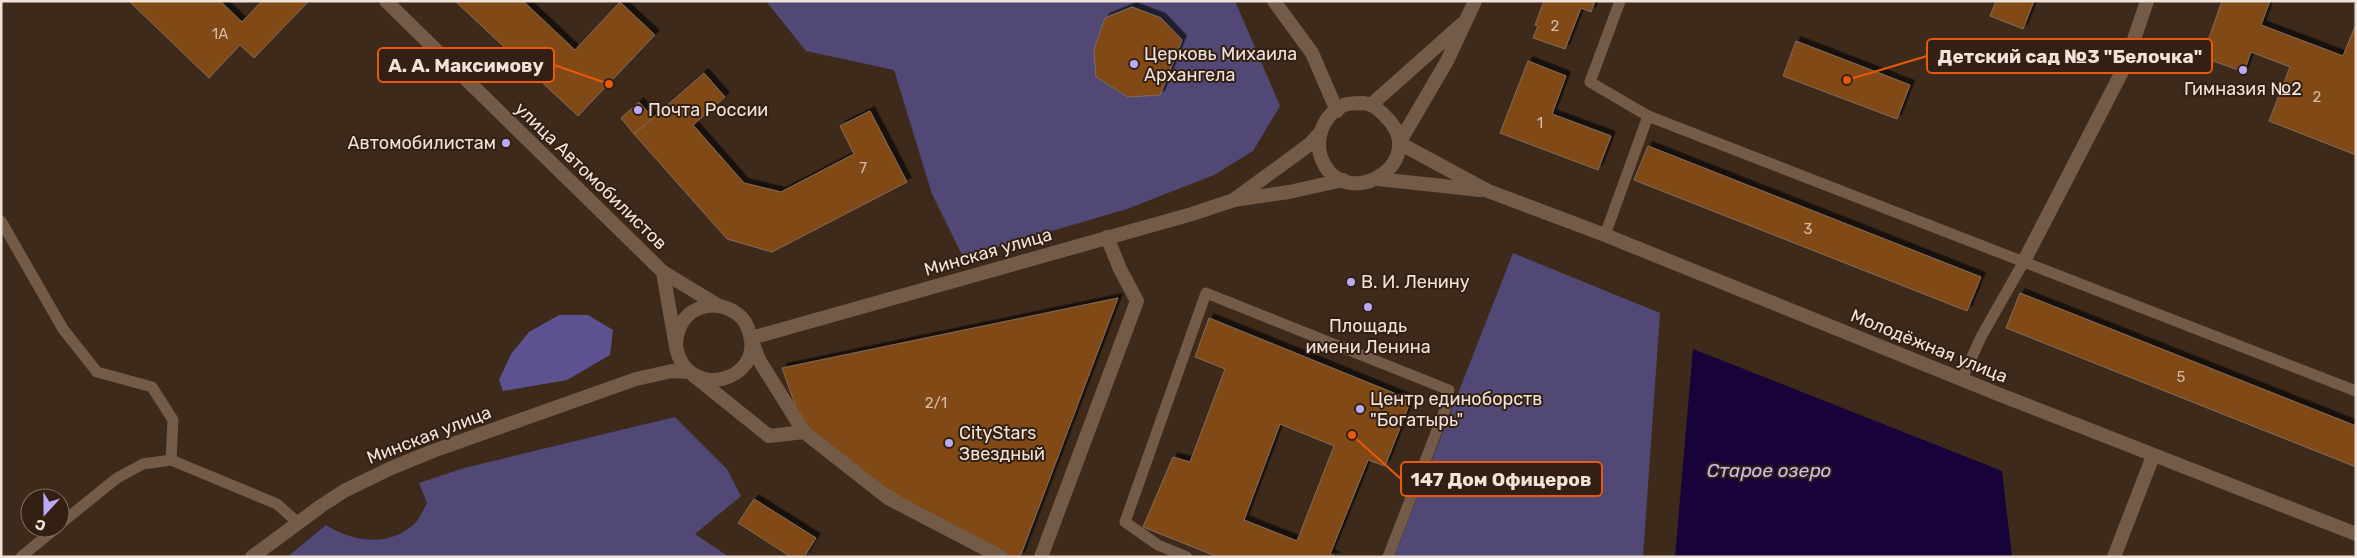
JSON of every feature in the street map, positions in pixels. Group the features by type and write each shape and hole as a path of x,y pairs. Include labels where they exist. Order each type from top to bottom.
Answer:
{"street":[{"name":"улица Автомобилистов","path":"386,1 663,272 719,306"},
{"path":"1274,1 1312,53 1336,111"},
{"path":"1468,18 1372,104 1345,105 1329,116 1319,134 1320,154 1325,166 1343,180 1361,184 1378,179 1389,170 1396,159 1399,143 1447,61 1468,18 1475,1"},
{"path":"2022,263 2125,66 2147,1"},
{"path":"1372,104 1395,126 1399,143"},
{"name":"Минская улица","path":"1234,200 1310,144 1319,134"},
{"name":"Молодёжная улица","path":"1399,143 1488,191 1605,234 2153,456 2356,534"},
{"name":"Молодёжная улица","path":"1378,179 1488,191"},
{"name":"Минская улица","path":"751,338 1192,214 1234,200 1289,192 1343,180"},
{"path":"1041,557 1137,301 1107,238"},
{"path":"663,272 677,351 691,373 769,436 804,432"},
{"path":"677,351 679,328 691,312 709,305 731,309 741,316 748,326 759,360 804,432 888,498 1001,557"},
{"path":"636,379 672,371 691,373 704,380 716,381 728,378 739,371 746,362 751,350 751,338"},
{"path":"636,379 677,351"},
{"name":"Минская улица","path":"252,557 297,522 344,492 411,459 636,379"},
{"path":"2114,557 2153,456"}],"lane":[{"path":"1620,1 1590,82 1648,116 2022,263 2356,391"},
{"path":"1605,234 1648,116"},
{"path":"1,222 63,329 97,372 152,387 173,420 171,460"},
{"path":"1962,379 1981,337 2022,263"},
{"path":"1188,557 1158,545 1125,522 1206,293 1449,390 1446,406 1388,557"},
{"path":"70,516 117,478 143,464 171,460 277,504 297,522"},
{"path":"21,557 44,538"}],"shaded area":[{"path":"766,1 1235,1 1280,106 1253,151 1214,175 1127,209 963,257 932,194 894,70 806,51"},
{"path":"1513,253 1660,313 1643,557 1394,557"},
{"path":"559,315 588,315 613,330 610,355 567,380 503,391 499,380 511,354 529,332"},
{"path":"675,417 727,469 741,496 695,534 729,557 287,557 326,525 347,535 369,540 391,537 402,533 417,521 427,503 419,483 464,468"}],"water":[{"name":"Старое озеро","path":"1693,349 2002,471 2012,557 1675,557"}],"building":[{"path":"129,1 220,1 242,22 262,1 309,1 254,58 240,45 209,78"},
{"path":"455,1 523,1 575,50 620,2 655,35 578,116"},
{"path":"1544,1 1595,1 1591,12 1581,8 1565,49 1533,38 1538,26 1535,25"},
{"path":"1996,1 2034,1 2023,29 1990,16"},
{"path":"2222,1 2270,1 2261,25 2343,56 2356,24 2356,155 2269,121 2290,67 2251,52 2244,72 2202,57"},
{"name":"Церковь Михаила Архангела","path":"1132,7 1161,18 1182,40 1160,95 1128,97 1096,77 1094,50 1105,18"},
{"path":"1796,41 1910,85 1897,119 1783,76"},
{"path":"1528,61 1566,76 1552,114 1611,136 1598,170 1500,133"},
{"path":"704,73 725,97 693,125 744,183 781,192 854,154 840,126 870,111 907,182 772,252 727,239 634,134"},
{"name":"Почта России","path":"639,102 653,118 634,134 621,118"},
{"path":"1648,146 1981,277 1967,311 1634,180"},
{"path":"2020,293 2356,426 2356,467 2006,328"},
{"path":"1118,298 1020,557 996,557 807,438 782,368"},
{"path":"1209,318 1411,400 1385,466 1368,460 1330,554 1336,557 1218,557 1143,527 1173,457 1190,462 1225,369 1195,357","holes":["1280,424 1334,446 1297,541 1244,520"]},
{"path":"754,499 816,538 804,557 791,557 738,523"}],"place":[{"name":"Церковь Михаила Архангела","path":"1134,64"},
{"name":"Гимназия №2","path":"2243,70"},
{"name":"Детский сад №3 \"Белочка\"","path":"1847,80"},
{"name":"А. А. Максимову","path":"609,84"},
{"name":"Почта России","path":"638,110"},
{"name":"Автомобилистам","path":"506,143"},
{"name":"В. И. Ленину","path":"1351,282"},
{"name":"Площадь имени Ленина","path":"1368,307"},
{"name":"Центр единоборств \"Богатырь\"","path":"1360,409"},
{"name":"147 Дом Офицеров","path":"1352,435"},
{"name":"CityStars Звездный","path":"949,443"}]}
